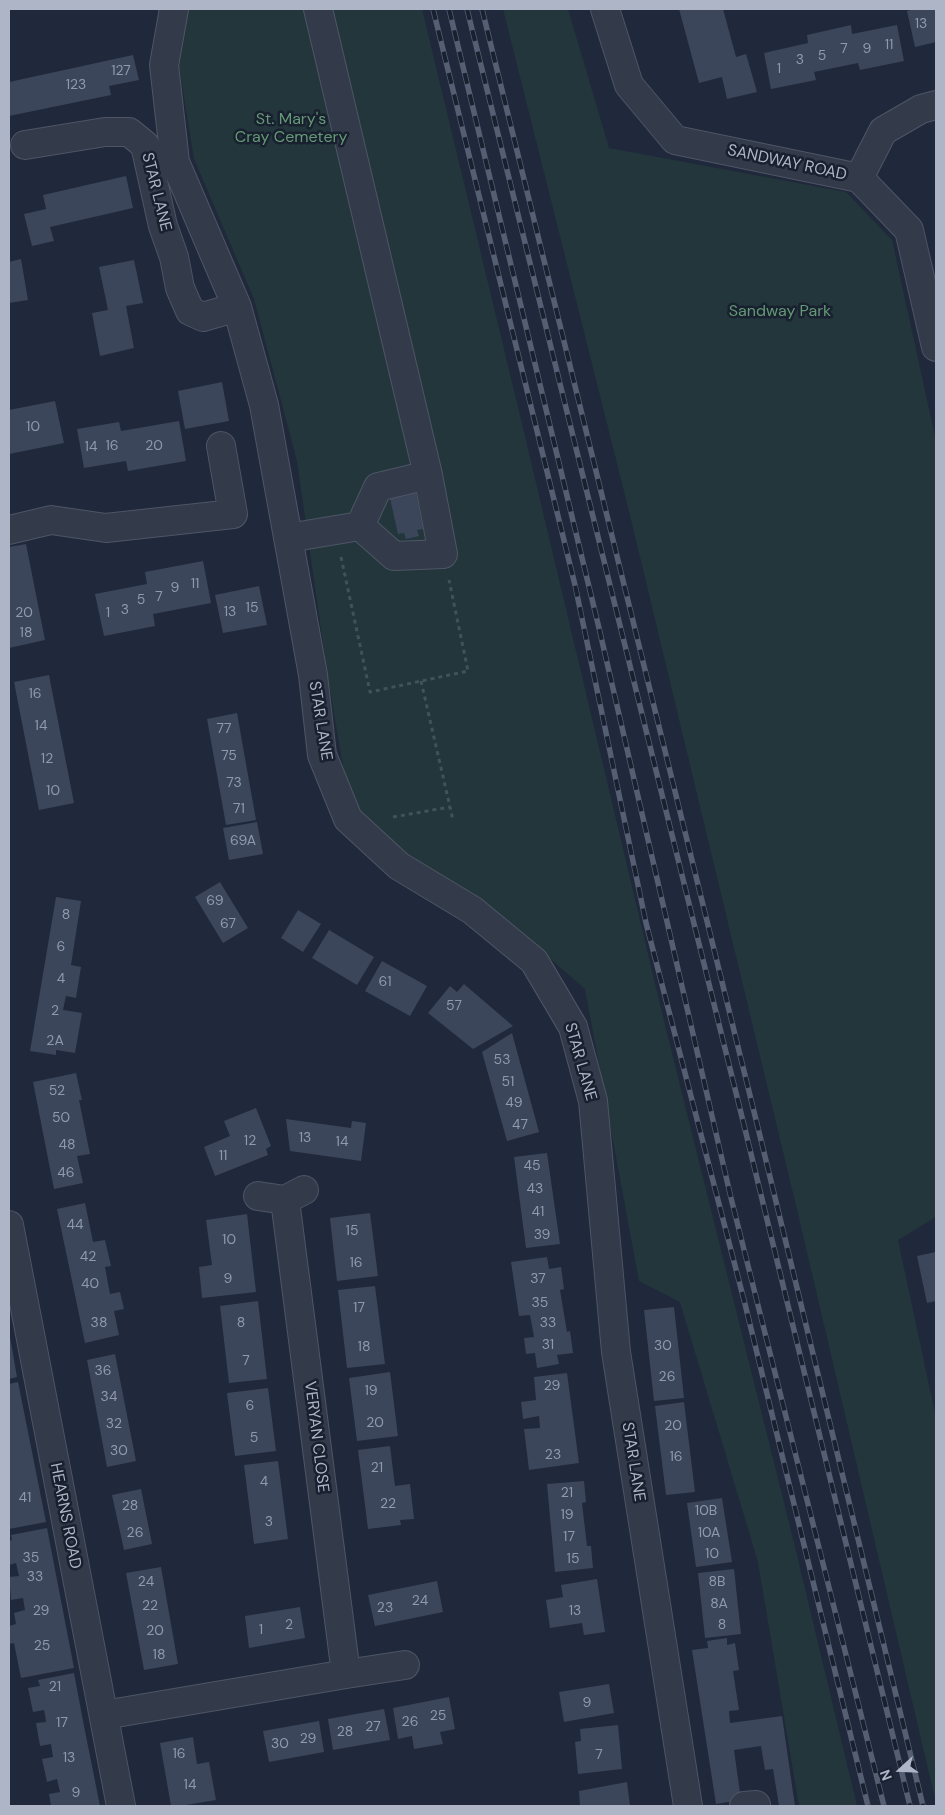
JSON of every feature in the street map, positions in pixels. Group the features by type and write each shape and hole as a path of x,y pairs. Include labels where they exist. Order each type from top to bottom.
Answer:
{"street":[{"name":"STAR LANE","path":"174,9 164,65 175,162 237,307 264,404 313,675 322,755 348,819 399,866 472,910 534,961 573,1027 593,1101 616,1352 688,1806"},
{"path":"288,538 348,528 394,556 443,554 428,475 318,9"},
{"name":"SANDWAY ROAD","path":"605,9 629,85 675,140 859,178 909,230 936,348"},
{"path":"859,178 883,131 920,109 936,105"},
{"name":"STAR LANE","path":"25,145 105,132 128,132 145,145 163,226 174,257 180,288 190,311 203,317 237,307"},
{"path":"9,530 51,520 106,528 233,514 222,446"},
{"path":"348,528 378,487 428,475"},
{"name":"VERYAN CLOSE","path":"258,1196 295,1195 346,1674"},
{"name":"HEARNS ROAD","path":"9,1225 121,1806"},
{"path":"104,1715 405,1665"}],"path":[{"path":"348,528 370,692 468,671 443,554"},
{"path":"421,681 453,820"},
{"path":"393,817 450,807"}],"green space":[{"name":"St. Mary's Cray Cemetery","path":"186,9 422,9 663,1017 796,1551 857,1806 799,1806 758,1562 680,1302 639,1281 585,989 507,921 403,858 376,838 348,797 327,671 297,461 254,299 194,159 177,54"},
{"name":"Sandway Park","path":"503,9 568,9 609,148 846,192 892,240 936,441 936,1217 898,1240 936,1418 936,1803 799,1218 628,507"}],"building":[{"path":"679,9 723,9 736,57 746,54 757,92 727,99 722,77 699,83"},
{"path":"936,9 936,42 915,47 907,11"},
{"path":"851,25 852,34 897,25 904,61 860,70 858,63 814,72 816,80 771,89 764,53 808,43 807,35"},
{"path":"133,55 139,80 109,86 111,95 9,116 9,82"},
{"path":"126,176 133,208 50,227 54,241 32,246 24,214 46,209 43,195"},
{"path":"21,259 28,300 9,303 9,262"},
{"path":"134,260 143,303 126,306 134,348 100,356 92,313 108,310 99,267"},
{"path":"222,382 229,421 185,429 178,391"},
{"path":"55,401 64,443 9,454 9,410"},
{"path":"179,421 186,461 128,471 126,461 84,468 77,429 119,422 121,431"},
{"path":"412,489 413,493 416,493 423,529 417,530 419,536 406,539 404,533 398,534 390,498 395,497 394,493"},
{"path":"26,544 45,640 9,648 9,547"},
{"path":"203,561 211,603 153,614 155,626 104,636 95,594 147,584 145,572"},
{"path":"259,586 267,625 223,633 215,595"},
{"path":"49,675 74,803 39,810 14,682"},
{"path":"237,713 256,820 226,825 207,719"},
{"path":"257,822 263,854 229,860 223,828"},
{"path":"220,882 248,928 223,943 195,897"},
{"path":"56,897 81,901 71,965 81,967 76,998 66,996 63,1010 82,1013 75,1053 56,1050 56,1055 30,1051"},
{"path":"298,910 321,924 303,952 281,938"},
{"path":"329,930 374,957 357,985 312,958"},
{"path":"382,961 427,986 410,1016 365,991"},
{"path":"464,984 513,1026 473,1049 428,1013 450,986 457,992"},
{"path":"512,1033 539,1132 507,1141 482,1052"},
{"path":"76,1073 82,1100 79,1100 90,1154 77,1156 83,1183 54,1189 33,1082"},
{"path":"256,1108 271,1146 266,1149 268,1155 215,1176 204,1147 230,1136 224,1121"},
{"path":"286,1119 351,1128 352,1121 366,1123 361,1161 290,1151"},
{"path":"547,1153 560,1244 526,1248 514,1157"},
{"path":"85,1203 93,1242 105,1240 111,1266 105,1267 110,1294 120,1292 124,1309 114,1311 119,1335 85,1343 57,1209"},
{"path":"370,1213 378,1276 337,1281 330,1218"},
{"path":"247,1214 256,1292 202,1298 199,1267 212,1265 206,1220"},
{"path":"936,1252 936,1301 927,1303 917,1256"},
{"path":"547,1257 549,1269 561,1267 564,1289 560,1290 567,1332 570,1331 573,1353 557,1355 559,1364 537,1368 535,1353 526,1354 524,1338 534,1337 530,1315 519,1316 511,1262"},
{"path":"375,1286 385,1364 347,1368 338,1290"},
{"path":"258,1301 267,1379 229,1383 220,1306"},
{"path":"674,1307 684,1398 654,1401 644,1310"},
{"path":"9,1338 17,1377 9,1379"},
{"path":"115,1354 136,1461 107,1467 87,1360"},
{"path":"390,1372 398,1436 357,1441 349,1378"},
{"path":"567,1373 579,1463 529,1470 524,1429 540,1428 539,1416 523,1419 521,1402 536,1400 534,1377"},
{"path":"18,1382 46,1522 9,1529 9,1384"},
{"path":"268,1388 276,1451 235,1456 227,1393"},
{"path":"684,1402 695,1492 666,1495 655,1406"},
{"path":"390,1446 395,1486 410,1484 414,1519 400,1520 401,1525 368,1529 358,1450"},
{"path":"278,1461 288,1539 254,1544 244,1465"},
{"path":"584,1481 586,1502 582,1503 587,1546 591,1546 593,1568 555,1572 547,1484"},
{"path":"141,1489 152,1544 124,1550 112,1495"},
{"path":"722,1498 732,1562 696,1567 687,1503"},
{"path":"47,1528 74,1668 21,1678 14,1643 9,1644 9,1626 16,1624 14,1613 25,1610 23,1598 11,1600 9,1577 19,1576 16,1563 9,1565 9,1541 12,1540 11,1535"},
{"path":"161,1567 178,1664 144,1670 126,1573"},
{"path":"734,1569 741,1634 705,1638 698,1573"},
{"path":"597,1579 605,1632 584,1635 582,1623 550,1628 546,1600 563,1597 561,1585"},
{"path":"437,1581 443,1612 375,1626 368,1595"},
{"path":"300,1607 305,1638 249,1648 245,1616"},
{"path":"727,1638 727,1645 735,1643 739,1670 733,1671 739,1710 729,1711 730,1723 782,1716 795,1806 779,1806 773,1769 765,1770 761,1746 734,1750 741,1800 716,1804 692,1650 708,1648 707,1641"},
{"path":"74,1673 100,1806 51,1806 49,1794 60,1792 57,1779 47,1782 42,1759 53,1757 51,1744 40,1746 36,1723 46,1722 44,1710 33,1712 28,1688 40,1686 38,1680"},
{"path":"609,1684 614,1713 564,1722 559,1692"},
{"path":"449,1697 455,1729 440,1732 443,1744 414,1749 412,1736 398,1739 393,1708"},
{"path":"384,1709 390,1740 333,1750 328,1719"},
{"path":"319,1721 324,1752 269,1762 263,1731"},
{"path":"618,1725 622,1769 578,1774 575,1742 581,1741 580,1729"},
{"path":"193,1737 197,1764 209,1762 216,1800 171,1806 160,1743"},
{"path":"627,1782 630,1806 580,1806 579,1791"}],"railway":[{"path":"433,9 575,585 646,923 745,1304 868,1806"},
{"path":"449,9 599,628 731,1198 884,1806"},
{"path":"467,9 743,1121 910,1806"},
{"path":"482,9 923,1806"}]}
